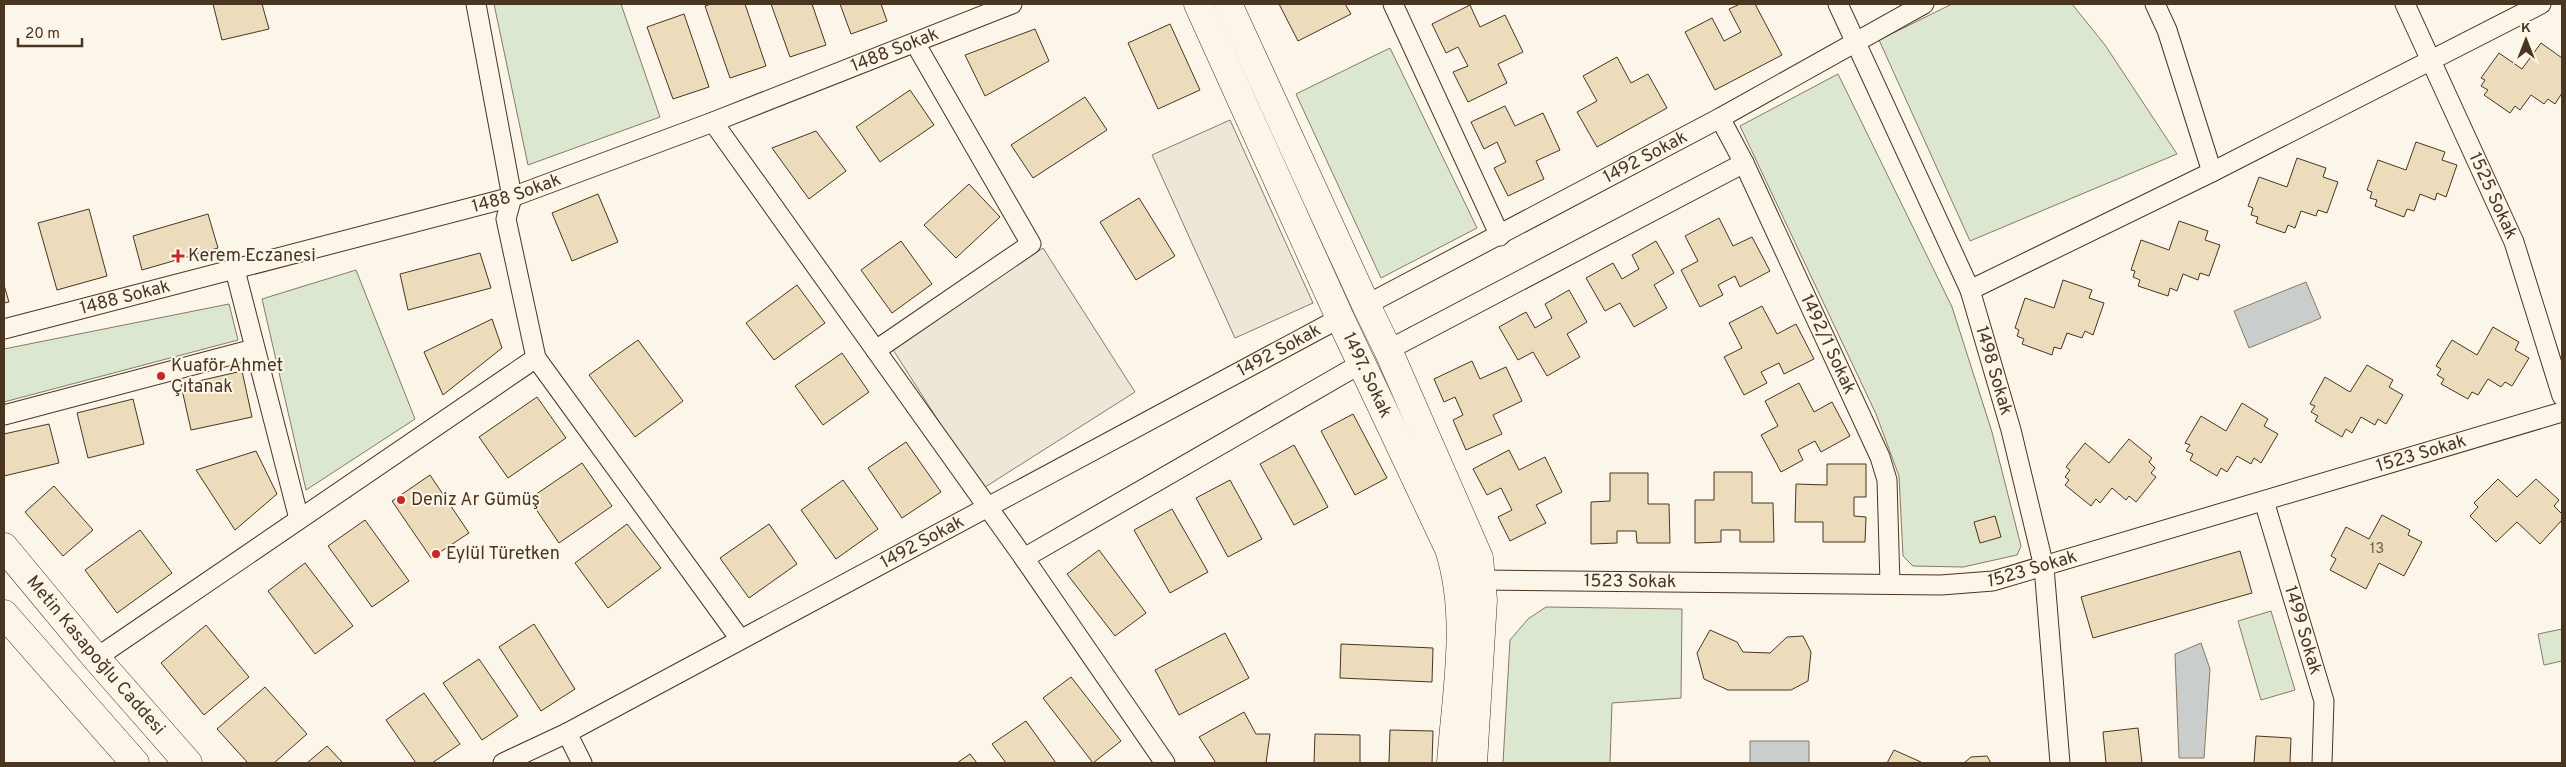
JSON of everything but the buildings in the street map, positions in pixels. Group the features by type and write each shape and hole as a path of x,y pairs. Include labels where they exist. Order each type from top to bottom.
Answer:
{"street":[{"path":"476,4 512,197 506,219 536,358 740,639"},
{"name":"1488 Sokak","path":"4,329 512,197 713,122 914,43 973,11 1012,4"},
{"name":"1497. Sokak","path":"1198,4 1340,318 1449,549 1456,572 1461,603 1451,763"},
{"name":"1497. Sokak","path":"1228,4 1388,350 1473,540 1479,558 1482,580 1473,763"},
{"path":"1393,4 1500,236"},
{"name":"1498 Sokak","path":"1838,4 1857,41 1970,290 2011,430 2044,567 2060,763"},
{"name":"1492 Sokak","path":"1366,305 1500,236 1720,118 1924,4"},
{"path":"2155,4 2167,30 2212,172"},
{"name":"1525 Sokak","path":"2405,4 2514,242 2562,396"},
{"path":"1970,290 2212,172 2541,4"},
{"path":"876,350 1031,244 914,43"},
{"name":"1492/1 Sokak","path":"1720,118 1744,162 1880,457 1887,480 1890,584"},
{"path":"713,122 1024,558 1165,763"},
{"path":"1024,558 1362,363 1744,162"},
{"path":"235,270 299,519"},
{"path":"1340,318 1366,305"},
{"name":"1492 Sokak","path":"503,763 567,733 1340,318"},
{"path":"4,415 254,349"},
{"path":"96,658 536,358"},
{"name":"1523 Sokak","path":"1482,580 1941,585 1993,581 2562,412"},
{"name":"1499 Sokak","path":"2264,501 2324,701 2322,763"},
{"name":"Metin Kasapoğlu Caddesi","path":"4,547 96,658 188,763"},
{"path":"4,614 135,763"},
{"path":"567,733 582,763"}],"green space":[{"path":"494,4 621,4 660,117 528,165"},
{"path":"1952,4 2072,4 2105,45 2177,154 1970,241 1879,40"},
{"path":"1390,48 1477,228 1381,278 1296,94"},
{"path":"1838,74 1952,307 1992,432 2021,546 2017,555 1963,567 1913,566 1903,556 1899,476 1876,414 1740,126"},
{"path":"356,270 415,419 306,490 262,299"},
{"path":"229,304 238,340 4,402 4,349"},
{"path":"1546,607 1682,609 1681,698 1612,703 1610,763 1503,763 1510,640 1528,619"},
{"path":"2271,611 2295,690 2261,700 2238,621"},
{"path":"2562,629 2562,661 2544,665 2538,634"}],"shaded area":[{"path":"1230,120 1313,303 1235,338 1152,155"},
{"path":"1043,248 1135,392 982,489 890,345"},
{"path":"2306,282 2321,318 2249,348 2234,311"},
{"path":"2201,643 2210,669 2204,758 2179,758 2175,654"},
{"path":"1750,741 1809,741 1809,763 1750,763"}],"place":[{"name":"Kerem Eczanesi","path":"178,256"},
{"name":"Kuaför Ahmet Çıtanak","path":"161,376"},
{"name":"Deniz Ar Gümüş","path":"401,500"},
{"name":"Eylül Türetken","path":"436,554"}]}
